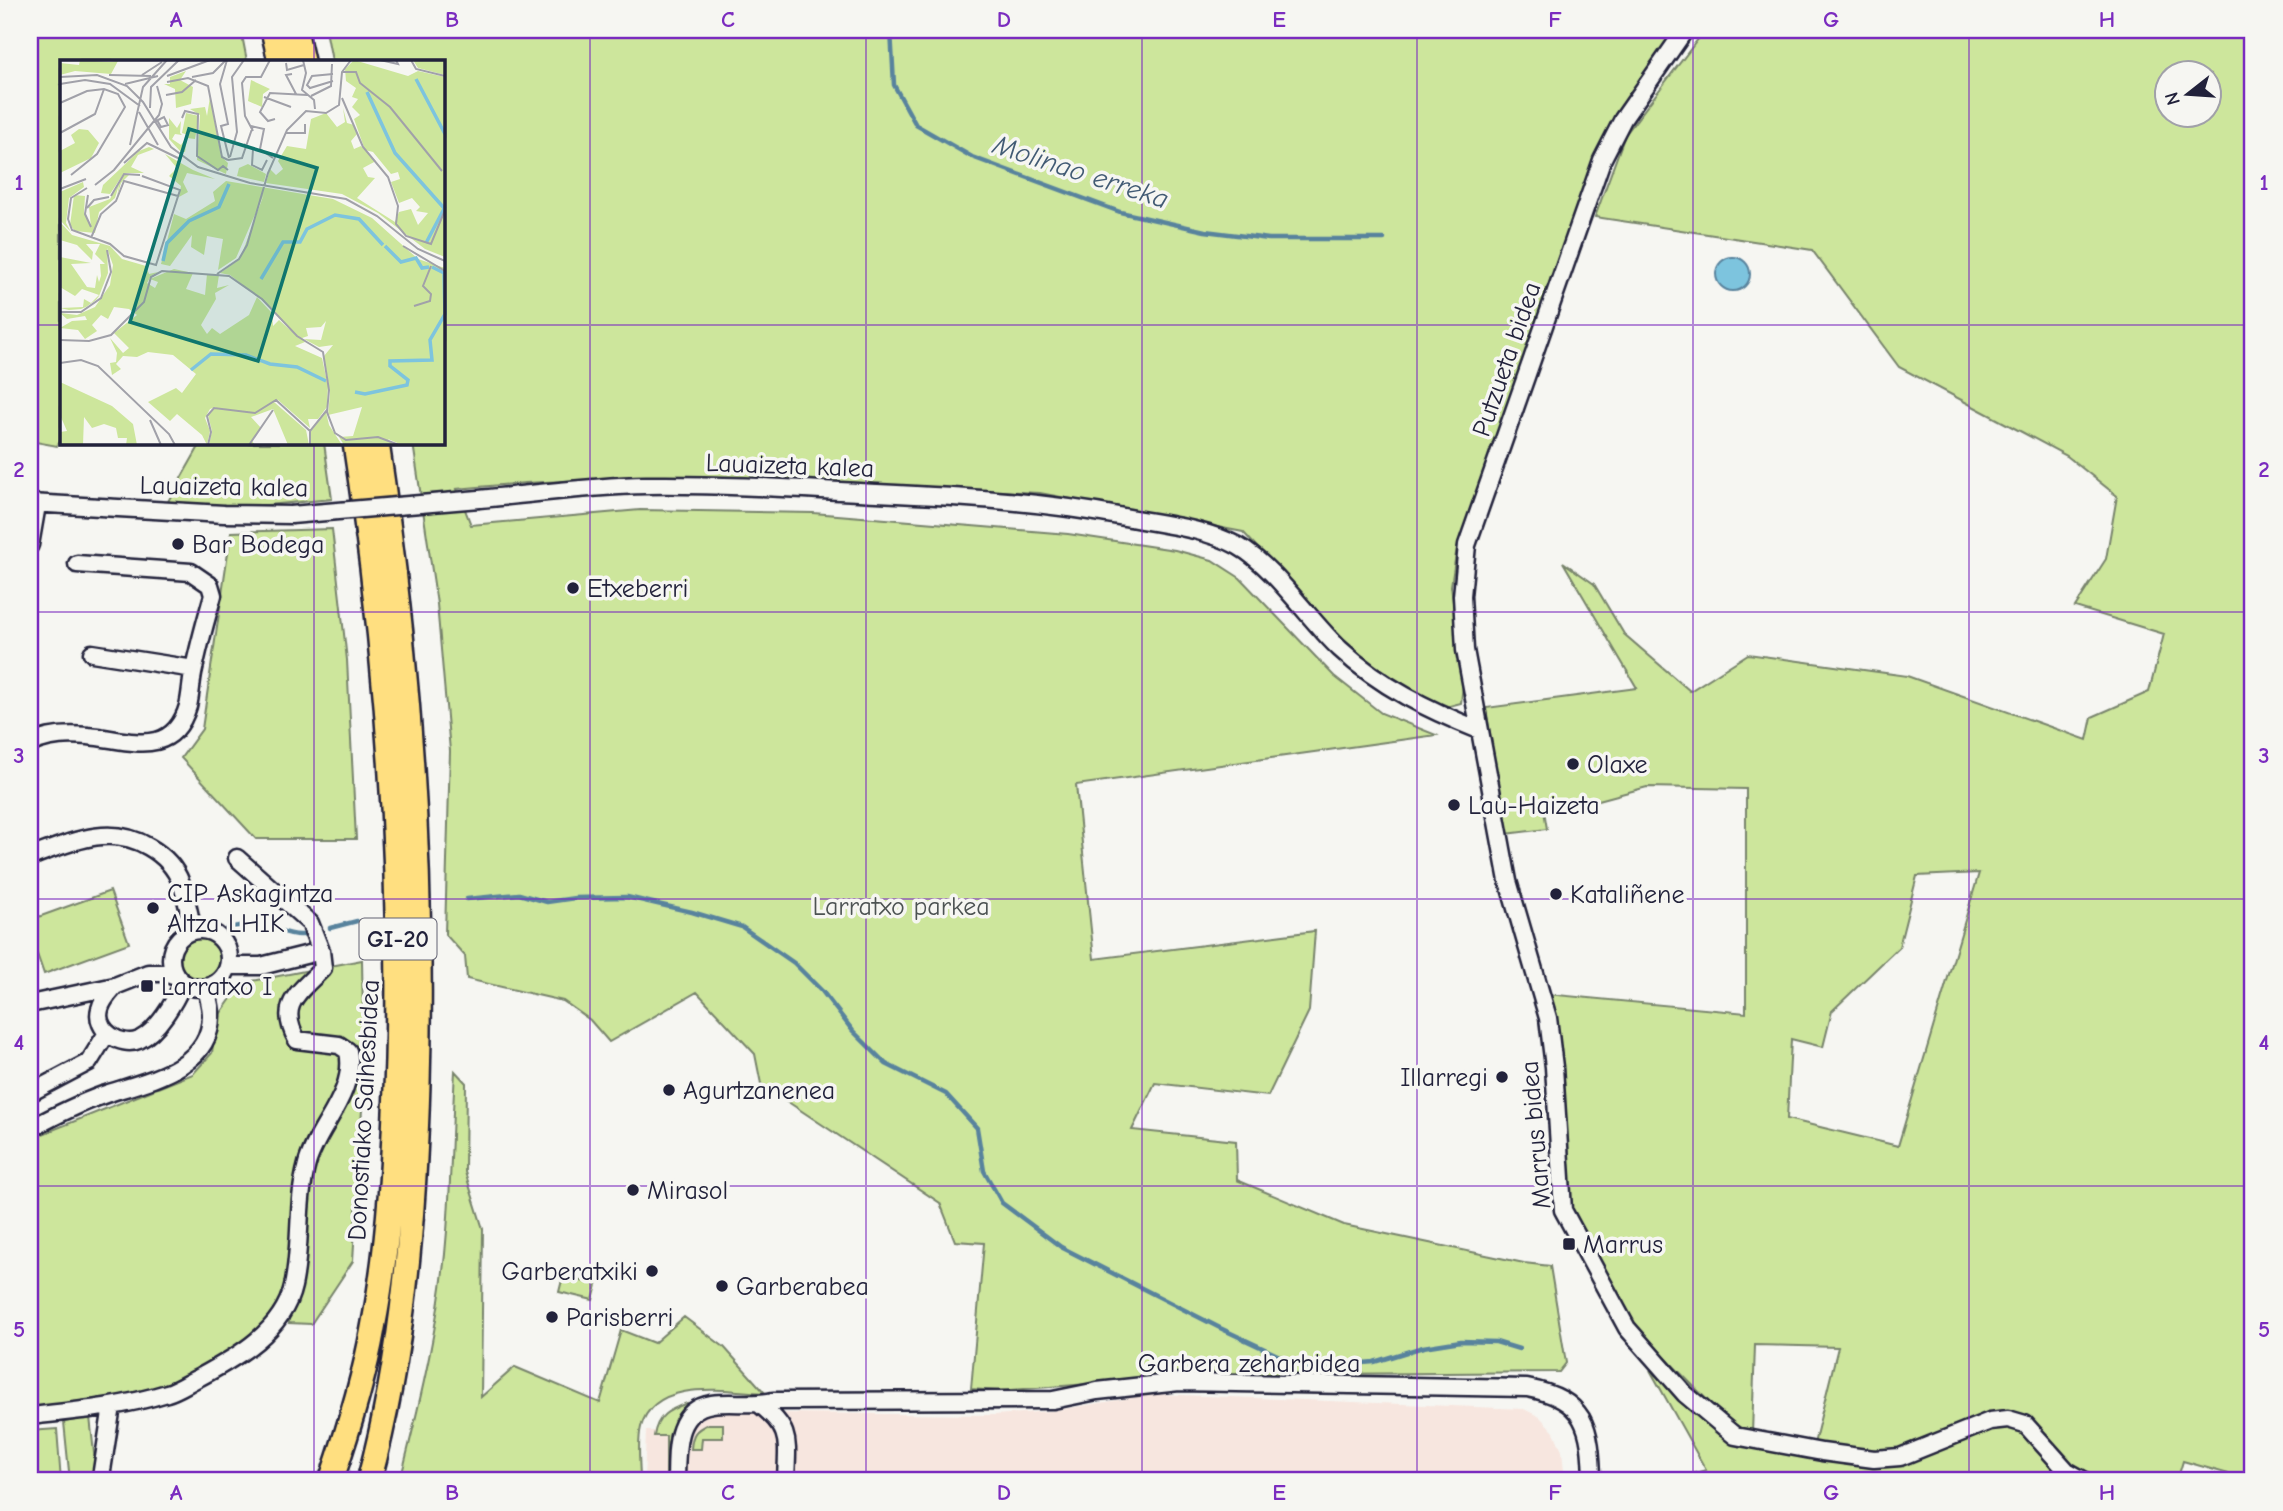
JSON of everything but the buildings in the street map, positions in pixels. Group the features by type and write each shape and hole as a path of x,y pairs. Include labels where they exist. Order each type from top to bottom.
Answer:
{"highway":[{"path":"273,30 280,60"},
{"path":"295,30 302,60"},
{"name":"Donostiako Saihesbidea","path":"331,1481 347,1433 373,1330 389,1223 398,1011 395,838 384,672 369,534 355,444"},
{"name":"Donostiako Saihesbidea","path":"369,1481 394,1371 405,1294 416,1146 420,1012 419,872 406,670 377,444"},
{"path":"317,1481 327,1455 347,1433"}],"street":[{"name":"Putzueta bidea","path":"1479,730 1465,650 1462,596 1467,545 1602,160 1623,119 1685,30"},
{"name":"Lauaizeta kalea","path":"34,504 291,515 643,485 723,485 1002,499 1063,505 1172,526 1239,547 1262,564 1340,649 1368,672 1408,699 1479,730"},
{"path":"30,545 34,504"},
{"path":"30,744 41,738 64,735 86,735 144,744 160,741 173,732 188,706 194,669 213,595 210,585 191,572 77,564"},
{"path":"92,653 194,669"},
{"path":"1448,718 1464,711 1469,703 1472,687"},
{"name":"Marrus bidea","path":"1479,730 1508,881 1548,1018 1554,1067 1563,1210 1627,1328 1685,1394 1735,1436 1874,1459 1900,1457 1990,1421 2008,1419 2025,1424 2067,1471 2085,1481"},
{"path":"30,857 105,834 139,841 156,850 171,865 181,882 193,930"},
{"path":"30,1416 112,1406 170,1392 227,1363 256,1343 268,1332 293,1288 303,1178 311,1150 344,1092 350,1062 348,1051 339,1045 297,1040 289,1025 288,1010 296,996 323,968 321,951 310,923 236,858"},
{"path":"30,1004 115,986 148,973 164,973 179,980 198,989 206,988 221,980 229,966 227,946 212,932 193,930 184,934 172,949 170,959 179,980 172,1006 142,1039 131,1042 118,1040 107,1033 99,1021 100,1010 115,986"},
{"path":"229,966 261,966 321,951"},
{"path":"30,1129 86,1101 163,1074 190,1060 206,1040 211,1024 206,988"},
{"path":"30,1093 89,1062 107,1033"},
{"name":"Garbera zeharbidea","path":"676,1481 680,1429 697,1410 711,1404 759,1405 783,1401 1053,1401 1097,1391 1179,1382 1527,1388 1552,1393 1568,1402 1588,1433 1592,1481"},
{"path":"759,1405 777,1418 783,1427 787,1444 786,1481"},
{"path":"101,1477 112,1406"}],"shaded area":[{"path":"1155,1394 1524,1409 1540,1417 1554,1432 1562,1451 1565,1481 644,1481 646,1431 667,1431 680,1412 994,1415 1051,1411"}],"green space":[{"path":"30,30 241,30 247,60 60,60 60,442 57,446 30,441"},
{"name":"Larratxo parkea","path":"326,30 1674,30 1605,136 1457,547 1451,586 1463,684 1461,703 1442,708 1358,656 1243,532 1040,493 666,476 457,489 471,525 640,510 813,513 1068,534 1175,550 1212,560 1240,578 1334,676 1381,713 1436,735 1076,785 1094,959 1315,931 1309,1011 1268,1096 1155,1083 1132,1130 1236,1141 1237,1180 1344,1225 1524,1263 1550,1266 1566,1363 1559,1372 1204,1375 998,1391 971,1389 984,1243 955,1241 940,1203 761,1084 755,1054 697,992 609,1042 590,1020 563,1001 467,979 465,956 445,934 450,751 437,604 413,444 444,444 444,60 332,60"},
{"path":"1705,30 2253,30 2253,1481 2183,1461 2177,1481 1665,1481 1706,1470 1650,1370 1720,1436 1745,1445 1811,1456 1838,1347 1755,1345 1752,1434 1726,1419 1637,1329 1568,1205 1547,994 1746,1013 1746,789 1647,787 1595,801 1543,805 1547,829 1506,834 1486,708 1637,688 1563,562 1594,584 1624,634 1690,691 1748,654 1907,676 2087,740 2092,717 2149,692 2164,634 2075,607 2106,559 2117,496 2067,456 1899,367 1812,250 1595,217 1625,135","holes":["1979,873 1898,1146 1787,1119 1791,1039 1823,1047 1832,1011 1899,947 1917,876"]},
{"path":"200,444 324,444 332,499 234,508 167,503"},
{"path":"332,529 347,660 356,839 256,839 181,758 202,729 231,532"},
{"path":"110,891 129,943 44,974 30,934 30,920"},
{"path":"200,939 208,940 214,945 219,951 219,967 214,973 208,978 200,979 192,978 186,973 181,967 180,959 181,951 186,945 192,940"},
{"path":"362,960 364,1075 353,1261 311,1324 289,1323 289,1287 267,1323 245,1342 163,1389 30,1412 30,1139 193,1074 212,1053 216,1020 242,983"},
{"path":"455,1071 466,1083 465,1172 483,1229 481,1397 515,1367 600,1403 621,1330 654,1343 684,1317 724,1347 765,1393 693,1390 660,1400 648,1411 641,1427 640,1481 400,1481 423,1388 440,1294 448,1211"},
{"path":"563,1276 597,1285 593,1300 559,1292"},
{"path":"687,1403 689,1407 672,1426 669,1435 666,1481 666,1436 654,1436 658,1423 665,1414"},
{"path":"90,1417 97,1481 70,1481 64,1422"},
{"path":"708,1424 723,1424 723,1438 702,1438 701,1449 691,1449 695,1433"},
{"path":"57,1429 61,1481 30,1481 30,1431"}],"water":[{"path":"1733,257 1745,262 1750,274 1745,286 1733,291 1721,286 1716,274 1721,262"}],"waterway":[{"name":"Molinao erreka","path":"891,30 894,85 916,125 972,157 1120,212 1205,231 1269,239 1384,239"},
{"path":"467,899 519,894 547,902 575,898 627,897 742,927 794,963 822,991 853,1031 886,1064 946,1094 977,1128 984,1171 1002,1203 1061,1247 1305,1368 1374,1362 1423,1347 1461,1341 1496,1342 1519,1349"},
{"path":"330,928 357,921"},
{"path":"228,928 259,924 302,935"}],"place":[{"name":"Bar Bodega","path":"178,544"},
{"name":"Etxeberri","path":"573,588"},
{"name":"Olaxe","path":"1573,764"},
{"name":"Lau-Haizeta","path":"1454,805"},
{"name":"Kataliñene","path":"1556,894"},
{"name":"CIP Askagintza Altza LHIK","path":"153,908"},
{"name":"Larratxo I","path":"147,986"},
{"name":"Illarregi","path":"1502,1077"},
{"name":"Agurtzanenea","path":"669,1090"},
{"name":"Mirasol","path":"633,1190"},
{"name":"Marrus","path":"1569,1244"},
{"name":"Garberatxiki","path":"652,1271"},
{"name":"Garberabea","path":"722,1286"},
{"name":"Parisberri","path":"552,1317"}]}
